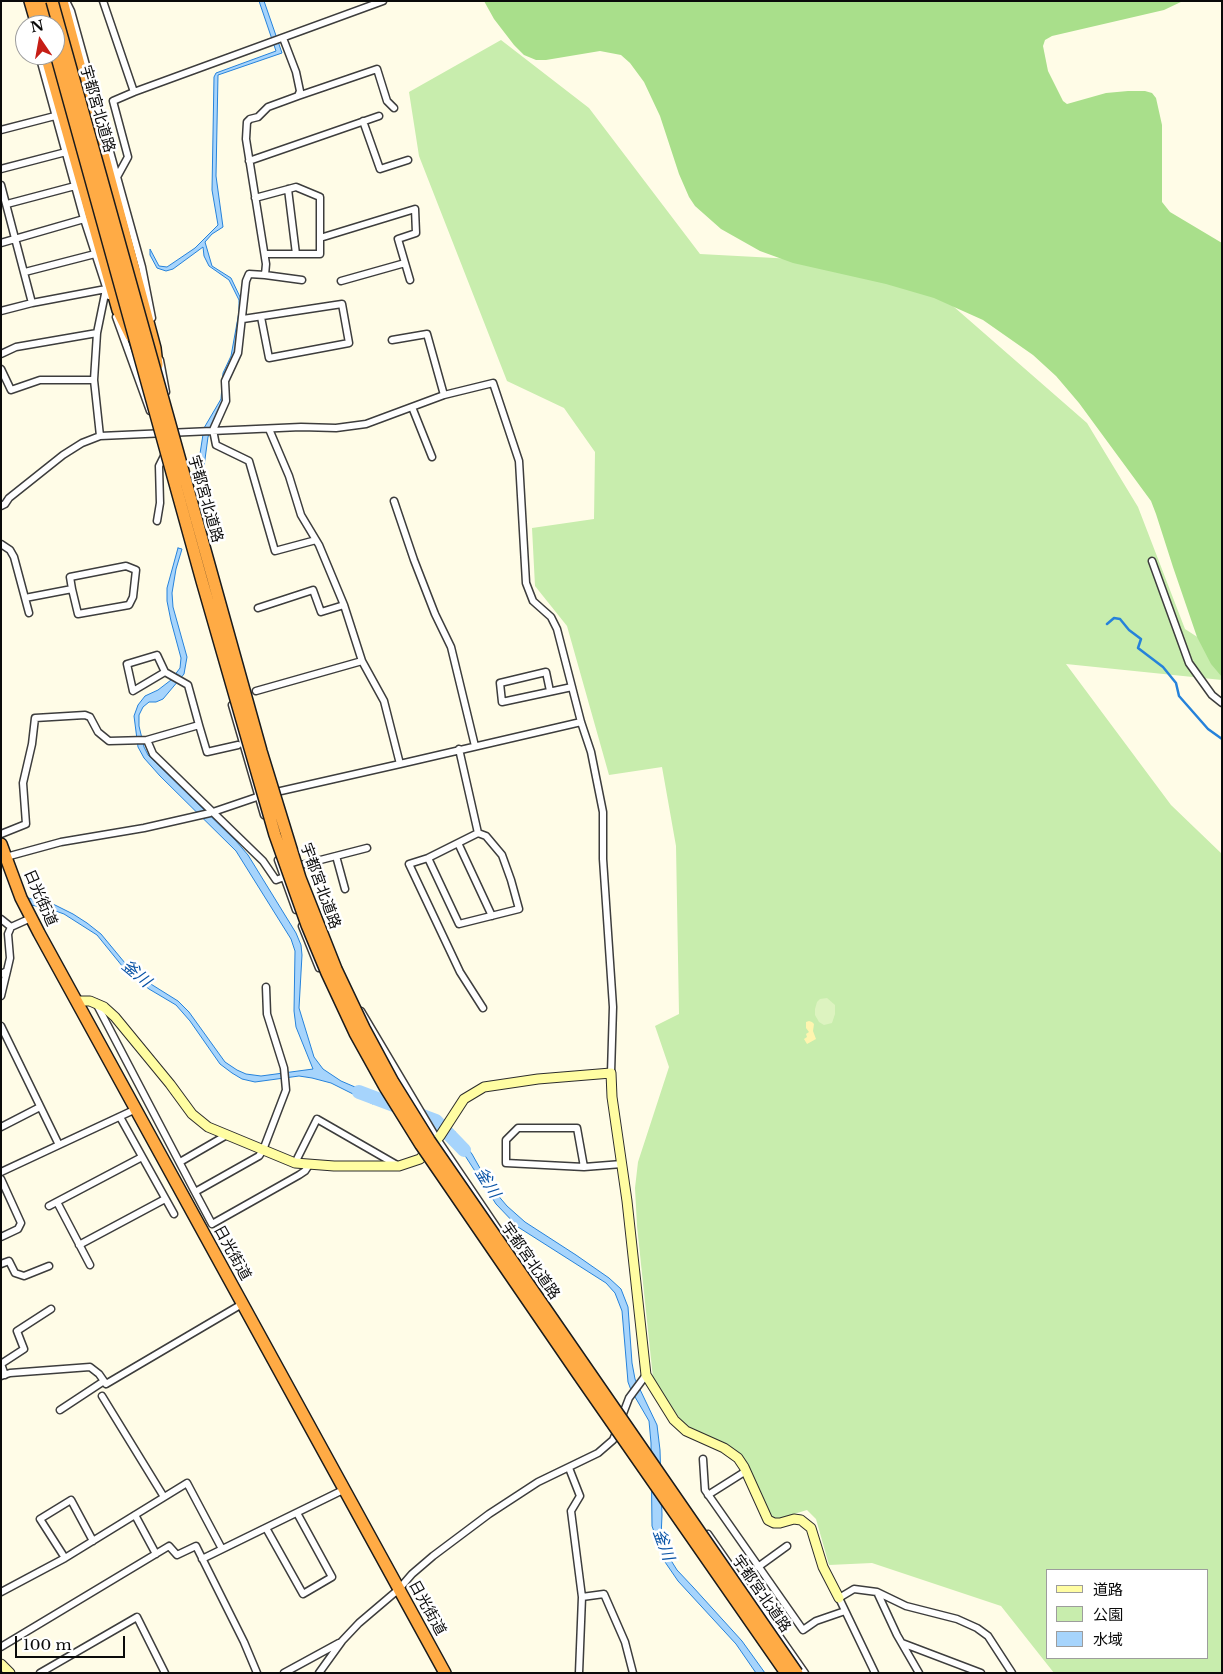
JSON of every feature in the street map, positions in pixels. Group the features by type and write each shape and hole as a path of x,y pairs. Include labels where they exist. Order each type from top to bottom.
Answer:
{"highway":[{"path":"30,1 34,15"},
{"path":"41,1 45,15"},
{"name":"宇都宮北道路","path":"52,1 285,833 316,921 336,969 364,1028 398,1091 469,1199 798,1673"},
{"path":"62,1 155,348 160,392"},
{"path":"49,65 118,310 138,351"},
{"name":"宇都宮北道路","path":"59,65 202,581 275,835 307,925 327,973 355,1033 396,1104 456,1198 786,1673"},
{"name":"日光街道","path":"1,844 3,858 31,918 445,1673"}],"street":[{"path":"66,1 71,11 142,267 166,392 176,433 277,791 314,904 353,996 438,1138 623,1413 805,1673"},
{"path":"103,1 134,92"},
{"path":"117,176 128,157 113,102 134,92 383,1"},
{"path":"283,38 296,72 300,91 298,96"},
{"path":"42,65 84,219 106,289 158,434 258,797 284,878 310,947 356,1043 423,1156 781,1673"},
{"path":"265,275 265,254 246,139 247,122 258,117 268,107 377,69 387,101 394,108"},
{"path":"1,130 55,116"},
{"path":"249,160 379,116"},
{"path":"363,121 380,169 408,160"},
{"path":"1,169 66,152"},
{"path":"1,185 32,303"},
{"path":"7,204 75,186"},
{"path":"255,198 296,187 320,197 320,254 265,254"},
{"path":"288,189 296,254"},
{"path":"320,238 415,209 416,233 398,239 410,280"},
{"path":"1,243 84,219"},
{"path":"25,272 95,254"},
{"path":"341,280 405,263"},
{"path":"302,280 249,274 246,281 238,353 225,380 226,401 213,430 216,445 248,461 275,551 316,540"},
{"path":"1,311 106,289"},
{"path":"100,436 94,380 97,333 106,289"},
{"path":"243,319 261,316 342,304 349,343 269,358 261,316"},
{"path":"1,354 16,347 97,333"},
{"path":"392,340 427,334 444,395"},
{"path":"1,369 12,390 40,380 94,380"},
{"path":"1,506 62,455 100,436 301,427 336,428 366,424 444,395 493,383 519,460 526,583 532,601 551,617 557,629 581,722 591,752 603,812 603,859 613,1007 612,1097 622,1164 644,1378 674,1420 686,1431 738,1458 768,1520 774,1523 794,1519 800,1520 811,1528 824,1567 875,1673"},
{"path":"412,407 432,457"},
{"path":"269,429 289,476 301,515 316,540 344,605 362,661 384,701 400,764"},
{"path":"157,521 160,502 159,466 164,456"},
{"path":"394,501 414,560 451,648 475,746"},
{"path":"1,544 10,550 14,557 30,613"},
{"path":"1152,561 1189,663 1212,695 1222,703"},
{"path":"126,566 136,570 133,597 129,605 78,614 72,589 70,578 126,566"},
{"path":"25,598 72,589"},
{"path":"258,608 313,590 321,612 344,605"},
{"path":"165,672 133,690 127,664 157,655 165,672 188,685 207,752 238,745"},
{"path":"256,692 362,661"},
{"path":"550,692 546,672 500,683 502,702 550,692 572,687"},
{"path":"1,834 26,824 23,783 32,744 35,718 85,715 90,717 98,732 109,741 147,740 199,725"},
{"path":"3,858 61,842 144,828 213,812 277,791 581,722"},
{"path":"147,740 153,754 264,861 276,880 284,878"},
{"path":"459,749 478,833"},
{"path":"428,858 459,924 519,909 502,854 486,836 478,833 428,858 409,864 460,972 483,1008"},
{"path":"458,843 492,916"},
{"path":"301,865 367,848"},
{"path":"336,856 345,889"},
{"path":"1,996 4,972 10,958 8,934 11,927 31,918"},
{"path":"1,919 11,927"},
{"path":"195,1192 259,1156 286,1090 284,1068 266,1014 266,987"},
{"path":"77,1001 96,1003 104,1007 115,1017 192,1114 208,1127 225,1136 295,1163 309,1165 399,1166 420,1159 438,1138 464,1099 484,1086 611,1073"},
{"path":"96,1003 212,1224 299,1175 309,1165"},
{"path":"1,1026 59,1145"},
{"path":"1,1126 40,1107"},
{"path":"1,1172 136,1109"},
{"path":"120,1117 174,1214"},
{"path":"295,1163 317,1119 399,1166"},
{"path":"584,1167 577,1128 518,1128 506,1140 506,1163 584,1167 622,1164"},
{"path":"180,1162 225,1136"},
{"path":"49,1206 142,1156"},
{"path":"1,1179 21,1223 18,1230 1,1237"},
{"path":"79,1245 165,1199"},
{"path":"57,1202 90,1265"},
{"path":"1,1264 9,1261 15,1273 24,1276 49,1266"},
{"path":"51,1310 17,1331 24,1349 2,1364 3,1375 90,1367 99,1374 106,1384 242,1304"},
{"path":"319,1673 342,1641 359,1623 434,1556 489,1514 538,1482 598,1453 613,1440 629,1398 644,1378"},
{"path":"60,1410 104,1381"},
{"path":"102,1396 164,1497"},
{"path":"703,1460 705,1490 803,1630 816,1621 845,1611"},
{"path":"569,1468 580,1496 570,1511 582,1597 579,1673"},
{"path":"708,1495 746,1472"},
{"path":"1,1592 65,1558 187,1483 222,1549"},
{"path":"202,1559 343,1490"},
{"path":"65,1558 40,1519 71,1500 93,1541"},
{"path":"266,1528 303,1594 332,1577 297,1513"},
{"path":"136,1515 156,1554"},
{"path":"1,1647 169,1546 177,1555 196,1546 244,1642 257,1673"},
{"path":"758,1567 787,1546"},
{"path":"839,1598 854,1589 877,1592 906,1606 957,1619 978,1628 988,1636 1012,1673"},
{"path":"877,1592 919,1673"},
{"path":"582,1597 604,1594 625,1642 633,1673"},
{"path":"40,1673 137,1617 165,1673"},
{"path":"284,1673 342,1641"},
{"path":"902,1642 981,1673"},
{"path":"1,1664 10,1673"},
{"path":"960,1665 966,1673"}],"green space":[{"path":"484,1 1183,1 1164,10 1052,36 1045,40 1043,46 1048,71 1063,101 1067,104 1106,93 1145,91 1152,93 1156,98 1162,125 1162,202 1170,212 1222,243 1222,677 1211,664 1197,637 1151,501 1079,403 1056,376 1033,355 983,320 934,298 886,284 793,263 760,251 721,229 695,206 689,197 679,174 660,116 644,82 630,63 621,55 600,51 546,60 536,60 524,55 494,19"},
{"path":"501,40 589,108 700,254 906,265 1087,423 1138,507 1185,629 1222,653 1222,680 1066,664 1171,805 1222,854 1222,1673 1054,1673 1001,1606 872,1563 829,1565 816,1519 807,1510 774,1520 743,1462 682,1422 653,1378 637,1226 635,1188 638,1162 669,1067 655,1026 679,1014 676,846 662,767 609,775 567,626 535,586 532,528 594,519 595,452 564,408 507,381 419,156 409,92"},
{"path":"827,998 835,1005 835,1014 832,1023 824,1025 819,1022 815,1015 815,1009 820,999"}],"sand":[{"path":"809,1021 814,1024 813,1031 816,1039 807,1044 804,1039 809,1032 806,1028 806,1022"}],"water":[{"path":"259,1 264,1 282,53 218,75 216,176 223,227 212,234 205,242 212,266 231,278 241,299 242,310 236,353 223,399 208,437 203,474 197,473 204,428 221,399 223,373 231,356 239,312 239,300 229,280 209,266 204,256 203,247 173,269 166,271 157,268 150,255 150,249 159,266 167,267 195,248 218,225 212,190 214,77 216,73 276,51"},
{"path":"178,548 182,549 172,593 173,607 187,657 184,674 163,699 149,702 143,707 139,715 139,726 144,747 148,755 248,855 296,933 301,945 299,1008 314,1057 323,1069 341,1081 376,1096 373,1104 331,1083 312,1078 299,1076 255,1082 242,1079 220,1064 190,1021 176,1005 149,989 127,972 97,935 64,914 31,905 28,898 55,905 73,914 101,934 125,963 146,981 178,1001 189,1012 225,1062 237,1070 246,1074 261,1076 313,1069 296,1027 294,1011 295,951 291,939 236,851 160,776 144,758 138,747 134,716 138,705 145,696 158,690 171,680 180,668 181,658 167,601 167,588"},
{"path":"455,1132 472,1154 490,1186 507,1206 525,1222 609,1278 621,1289 628,1307 635,1379 657,1425 660,1450 661,1538 667,1554 677,1570 742,1641 765,1673 756,1673 736,1644 678,1581 665,1562 652,1526 649,1421 628,1382 622,1311 615,1293 606,1283 518,1227 496,1204 464,1154 450,1137"}],"waterway":[{"path":"1107,624 1114,618 1120,619 1129,630 1141,639 1138,648 1163,667 1176,683 1179,696 1208,729 1222,739"},
{"name":"釜川","path":"359,1092 436,1121 464,1150"}]}
